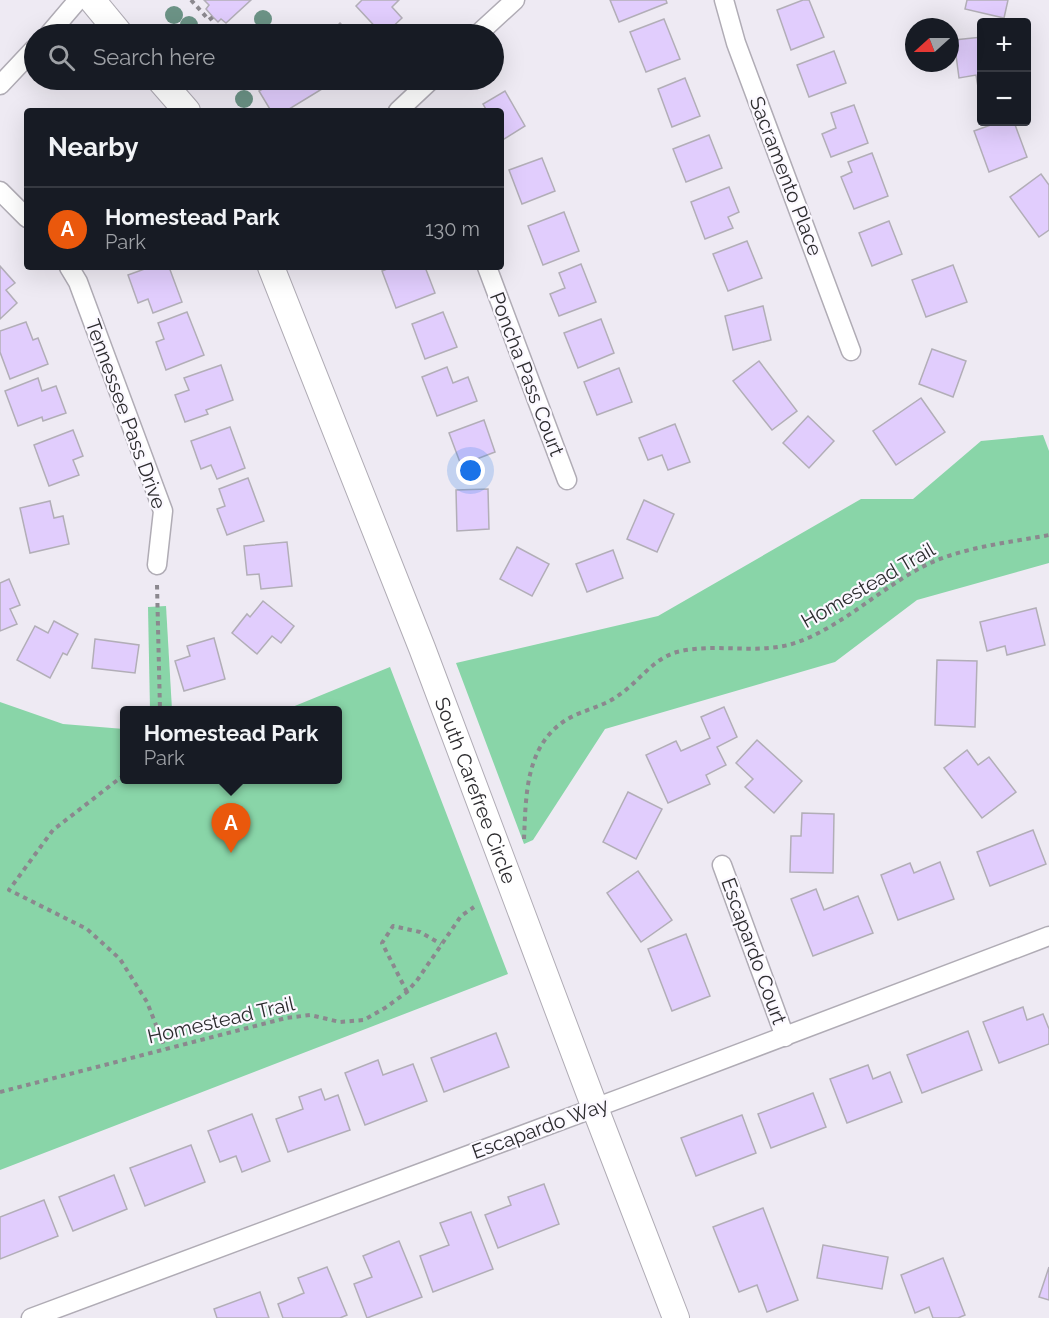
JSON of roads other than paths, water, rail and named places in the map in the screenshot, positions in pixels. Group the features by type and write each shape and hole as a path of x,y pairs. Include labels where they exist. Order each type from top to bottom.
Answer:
{"main road":[{"path":"92,0 112,24"},
{"path":"169,90 184,108"},
{"name":"South Carefree Circle","path":"272,270 418,637 676,1318"}],"street":[{"path":"58,24 78,0"},
{"path":"489,24 514,0"},
{"name":"Sacramento Place","path":"724,0 736,43 851,351"},
{"path":"0,85 24,60"},
{"path":"401,108 420,90"},
{"path":"0,191 24,215"},
{"name":"Tennessee Pass Drive","path":"71,270 78,282 164,511 157,565"},
{"name":"Poncha Pass Court","path":"488,270 567,480"},
{"name":"Escapardo Court","path":"722,865 785,1037"},
{"name":"Escapardo Way","path":"31,1318 785,1037 1049,936"}],"place":[{"name":"Homestead Park","path":"231,853"}]}
